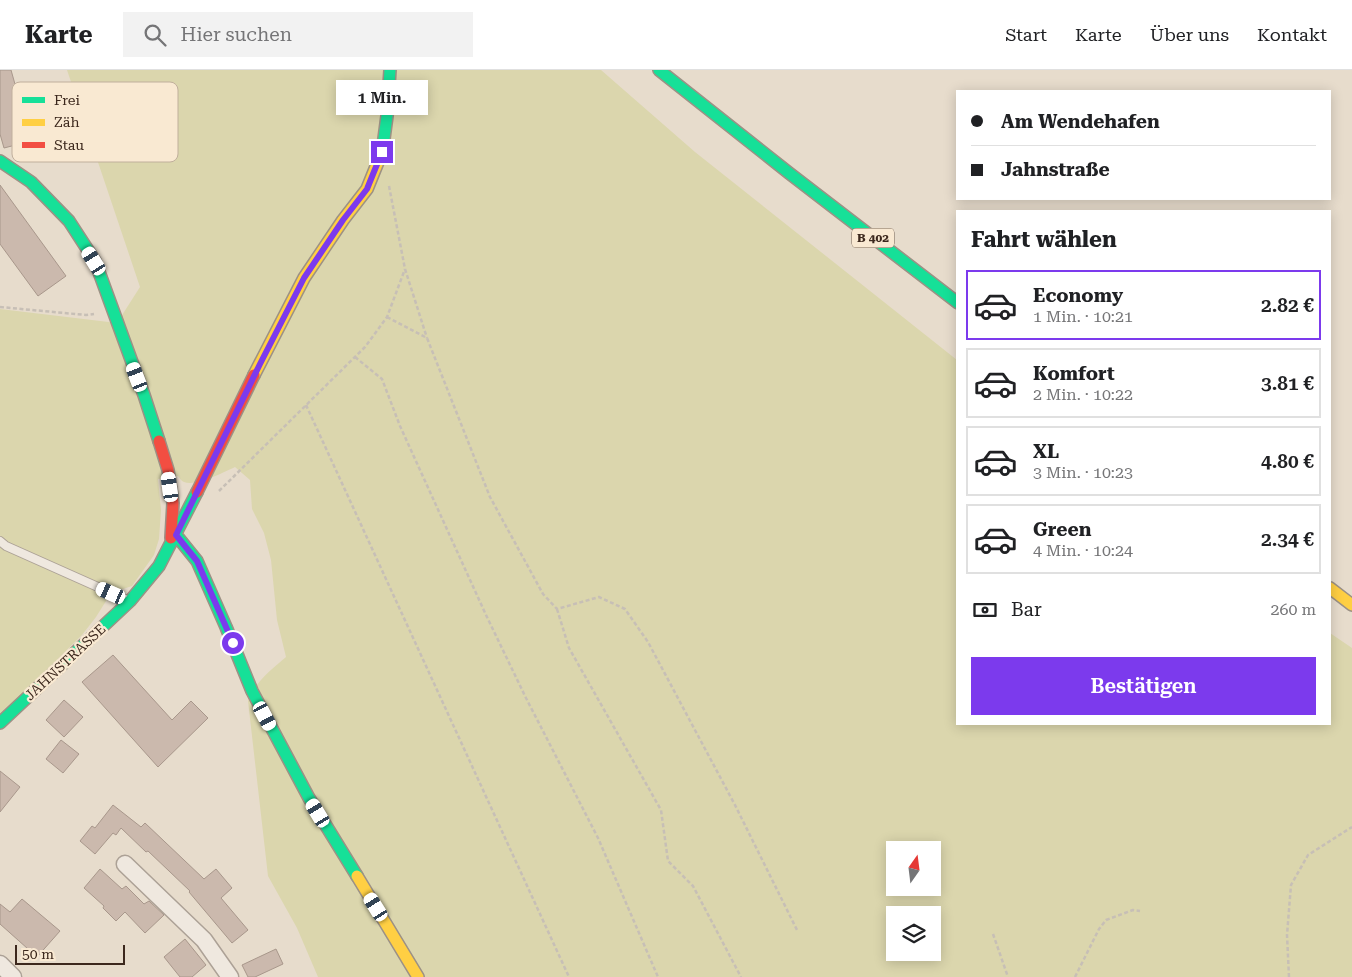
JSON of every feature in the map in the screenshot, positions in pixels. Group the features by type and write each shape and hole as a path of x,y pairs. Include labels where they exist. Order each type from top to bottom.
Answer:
{"street":[{"name":"JAHNSTRASSE","path":"0,723 130,601 159,566 304,278 343,220 367,189 382,152 390,70"},
{"name":"B 402","path":"659,70 789,174 956,301"},
{"path":"0,162 31,182 69,221 94,261 144,395 168,470 173,503 174,539 197,561 252,691 304,790 418,977"},
{"path":"1331,589 1352,605"},
{"path":"125,864 204,940 230,977"},
{"path":"0,964 13,977"}],"lane":[{"path":"0,541 6,546 130,601"}],"path":[{"path":"388,182 404,269 427,338 490,497 543,594 557,609 569,648 661,810 668,861 693,886 742,977"},
{"path":"215,496 365,347 387,317 404,269"},
{"path":"0,307 86,315 114,314"},
{"path":"387,317 427,338"},
{"path":"355,357 382,379 400,426 478,598 526,698 598,838 658,977"},
{"path":"306,405 569,977"},
{"path":"557,609 600,597 625,609 648,642 678,696 797,930"},
{"path":"1289,977 1287,935 1291,885 1308,855 1352,828"},
{"path":"1076,977 1099,929 1106,920 1133,910 1140,911"},
{"path":"993,934 1008,977"}],"shaded area":[{"path":"67,70 601,70 695,152 956,359 956,725 1331,725 1331,634 1352,648 1352,977 318,977 297,928 268,876 248,701 259,682 286,657 277,620 271,560 264,533 252,509 250,480 235,467 210,478 189,483 184,482 178,476 158,479 161,510 159,539 154,555 132,586 111,593 82,635 0,716 0,309 117,323 140,287 98,162 178,162 178,82 71,82"}],"building":[{"path":"0,70 11,70 14,82 12,82 12,146 4,148 0,134"},
{"path":"0,185 66,276 38,296 0,244"},
{"path":"113,655 172,720 191,701 208,718 158,767 82,682"},
{"path":"64,700 83,717 64,737 46,720"},
{"path":"61,740 79,754 63,773 46,759"},
{"path":"0,771 20,787 0,812"},
{"path":"113,805 141,827 145,823 204,879 216,869 232,888 221,898 248,930 232,943 190,891 121,828 116,835 113,833 95,854 80,841 92,826 95,828"},
{"path":"100,869 122,889 126,886 144,904 149,901 164,915 145,933 125,912 116,921 103,908 104,906 84,888"},
{"path":"22,899 60,931 37,957 0,924 0,904 10,912"},
{"path":"185,939 206,965 192,977 180,977 164,957"},
{"path":"276,949 283,964 255,977 248,977 242,965"}],"traffic: fast":[{"path":"383,146 390,70"},
{"path":"659,70 956,301"},
{"path":"0,161 31,182 69,221 95,261 159,441"},
{"path":"0,723 130,601 159,566 197,492"},
{"path":"176,535 197,561 252,691 309,798 357,876"}],"traffic: slow":[{"path":"254,375 304,278 343,220 367,189 383,146"},
{"path":"1331,589 1352,605"},
{"path":"357,876 418,977"}],"traffic: jam":[{"path":"197,492 254,375"},
{"path":"159,441 168,470 173,503 171,538"}],"route":[{"path":"233,643 197,561 176,535 304,278 343,220 367,189 382,152"}]}
